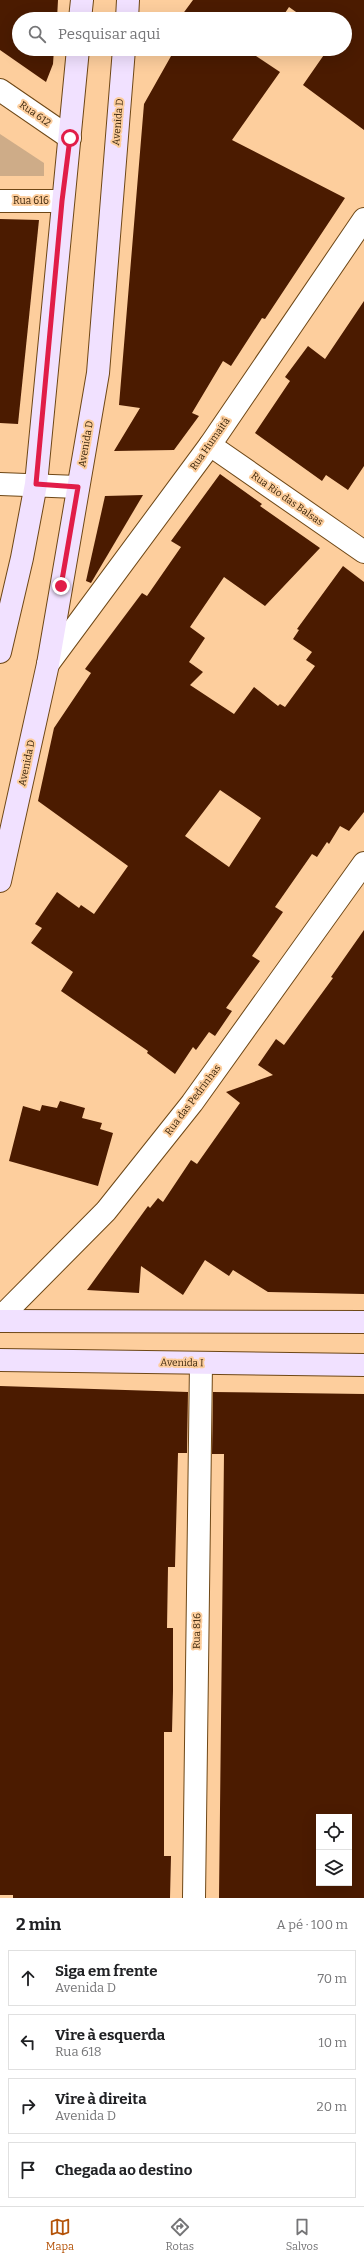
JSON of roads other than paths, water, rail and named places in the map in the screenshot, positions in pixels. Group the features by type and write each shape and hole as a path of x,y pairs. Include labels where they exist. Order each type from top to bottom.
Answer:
{"street":[{"path":"81,12 82,0"},
{"path":"127,12 128,0"},
{"path":"0,652 22,558 36,484 62,201 70,138 77,56"},
{"name":"Avenida D","path":"0,881 48,664 98,372 123,56"},
{"name":"Rua 612","path":"0,90 70,138"},
{"name":"Rua 616","path":"0,201 62,201"},
{"name":"Rua Humaitá","path":"48,664 210,445 364,219"},
{"name":"Rua Rio das Balsas","path":"210,445 364,552"},
{"path":"0,484 36,484 78,487"},
{"name":"Rua das Pedrinhas","path":"0,1318 106,1211 192,1103 364,863"},
{"path":"0,1321 364,1322"},
{"name":"Avenida I","path":"0,1360 200,1364 364,1365"},
{"name":"Rua 816","path":"194,1898 200,1364"}]}
